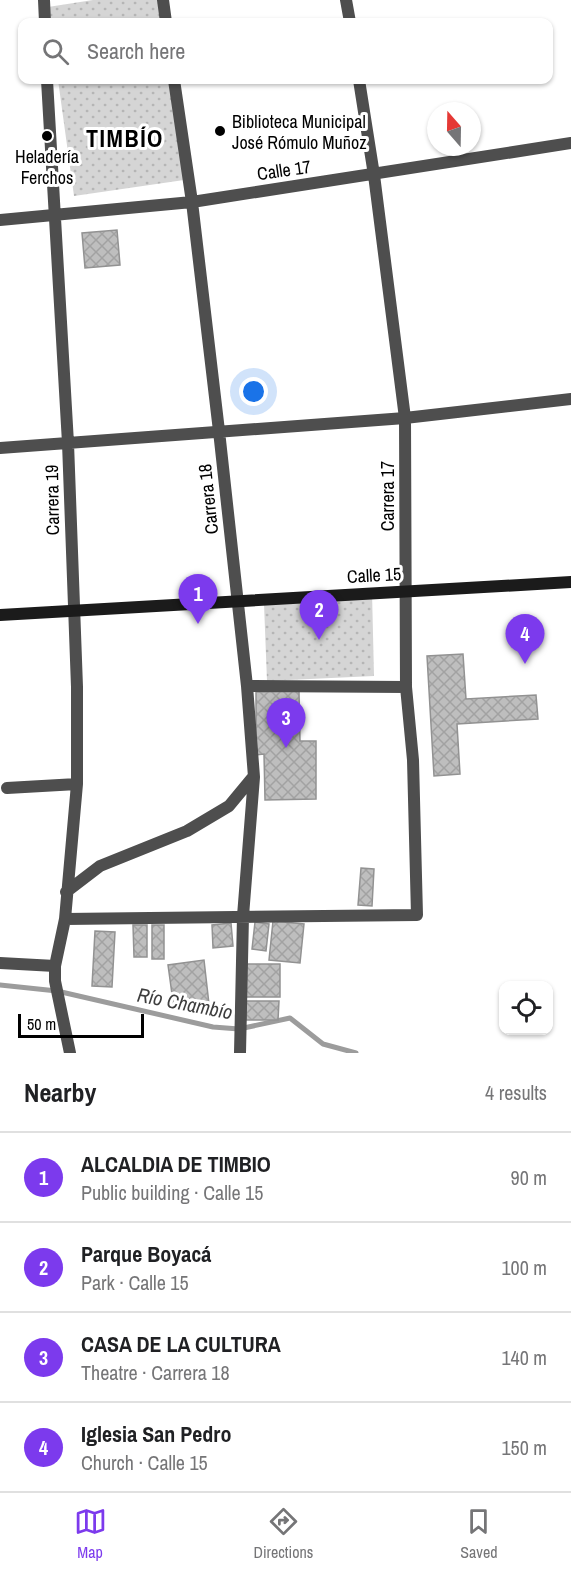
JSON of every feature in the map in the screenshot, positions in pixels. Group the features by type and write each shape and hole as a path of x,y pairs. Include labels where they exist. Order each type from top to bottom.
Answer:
{"main road":[{"name":"Calle 15","path":"0,615 571,582"}],"street":[{"path":"44,0 45,18"},
{"path":"163,0 165,18"},
{"path":"346,0 349,18"},
{"name":"Carrera 19","path":"47,84 68,443 72,612 77,687 77,784 65,919 55,966 58,1000 70,1053"},
{"name":"Carrera 18","path":"175,84 192,202 219,431 247,686 254,777 243,916 239,1052"},
{"name":"Carrera 17","path":"243,916 417,915 413,760 406,687 405,418 374,175 360,84"},
{"name":"Calle 17","path":"0,220 192,202 571,143"},
{"path":"0,448 405,418 571,399"},
{"path":"247,686 406,687"},
{"path":"66,892 100,866 187,831 229,806 254,777"},
{"path":"8,788 77,784"},
{"path":"65,919 243,916"},
{"path":"0,963 55,966"}],"shaded area":[{"path":"93,0 158,0 161,18 49,18 48,7"},
{"path":"59,84 171,84 184,180 74,196"},
{"path":"372,592 374,676 267,681 264,604"}],"building":[{"path":"117,230 120,265 85,268 82,233"},
{"path":"463,654 466,699 536,695 538,719 457,724 460,774 434,776 427,656"},
{"path":"299,691 300,741 316,741 316,799 265,800 264,754 256,755 256,692"},
{"path":"361,868 374,869 372,906 358,905"},
{"path":"273,921 304,924 300,963 269,960"},
{"path":"255,922 269,924 266,951 252,949"},
{"path":"231,923 233,946 213,948 212,925"},
{"path":"133,925 147,925 147,957 134,957"},
{"path":"152,925 164,925 164,959 152,959"},
{"path":"95,931 115,932 112,987 92,986"},
{"path":"204,960 209,1004 174,1009 168,965"},
{"path":"246,964 280,964 280,997 246,997"},
{"path":"246,1001 279,1001 278,1020 246,1020"}],"waterway":[{"name":"Río Chambío","path":"0,985 57,991 213,1027 239,1029 290,1018 323,1044 356,1053"}],"place":[{"name":"Biblioteca Municipal José Rómulo Muñoz","path":"220,131"},
{"name":"Heladería Ferchos","path":"47,136"},
{"name":"ALCALDIA DE TIMBIO","path":"198,624"},
{"name":"Parque Boyacá","path":"319,640"},
{"name":"Iglesia San Pedro","path":"525,664"},
{"name":"CASA DE LA CULTURA","path":"286,748"}],"district":[{"name":"TIMBÍO","path":"125,138"}]}
